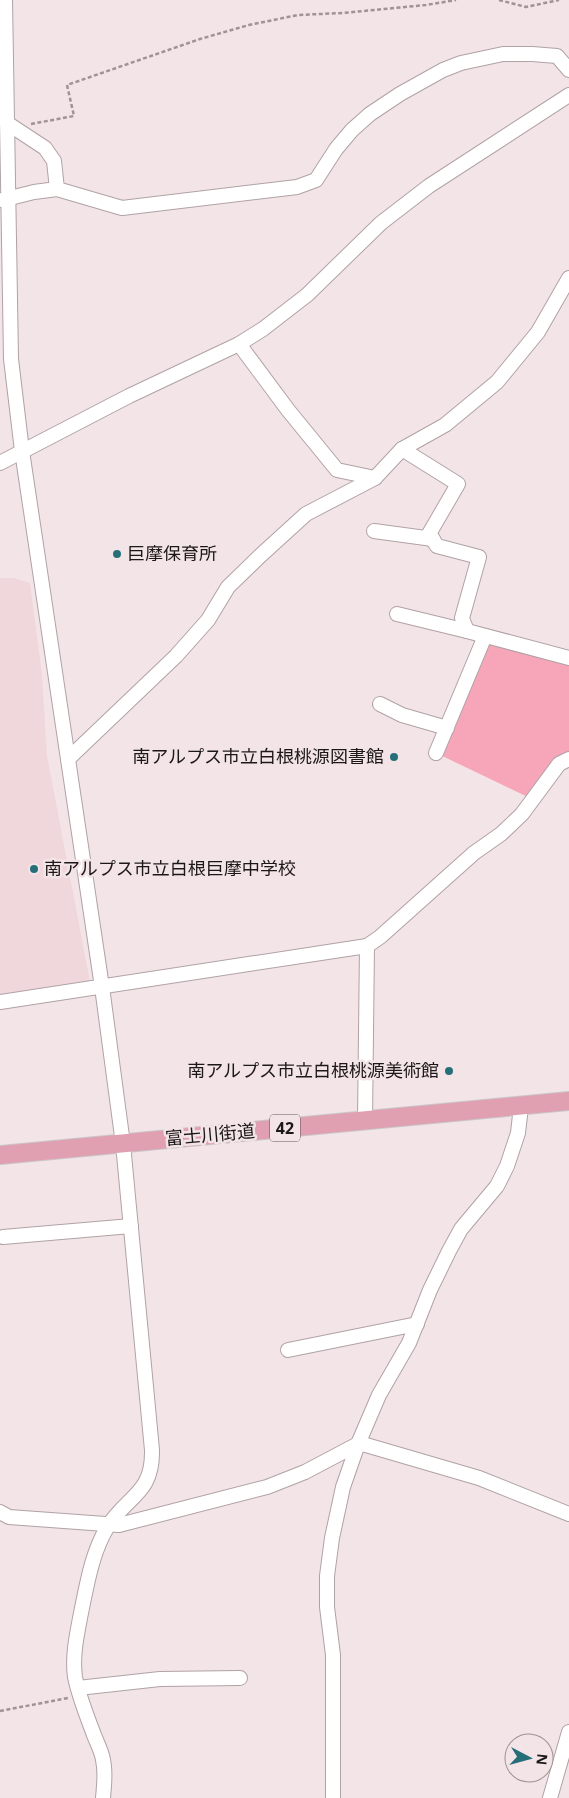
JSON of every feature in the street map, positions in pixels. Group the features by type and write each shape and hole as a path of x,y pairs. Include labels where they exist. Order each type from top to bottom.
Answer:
{"main road":[{"name":"富士川街道","path":"0,1155 569,1101"}],"street":[{"path":"5,0 10,125 4,199 11,359 22,451 102,987 123,1144 152,1464 149,1477 143,1487 109,1526 97,1549 74,1654 75,1676 79,1692 103,1758 105,1776 103,1798"},
{"path":"4,199 57,189 122,208 297,187 316,180 336,149 352,130 370,114 442,70 461,63 502,54 557,56 569,70"},
{"path":"0,463 129,396 239,344 286,313 381,223 429,186 569,95"},
{"path":"10,125 45,148 54,161 57,189"},
{"path":"68,759 176,656 208,620 228,588 306,514 374,478 402,449 445,424 497,382 538,332 569,278"},
{"path":"239,344 288,410 337,470 374,478"},
{"path":"402,449 458,484 429,534 437,546 479,557 462,618 467,631"},
{"path":"374,531 433,539"},
{"path":"397,614 569,658"},
{"path":"436,753 485,636"},
{"path":"380,704 402,715 447,728"},
{"path":"0,1002 367,946 380,937 474,853 501,834 522,814 559,764 569,759"},
{"path":"365,1121 367,946"},
{"path":"333,1798 333,1656 327,1607 327,1576 332,1538 341,1496 358,1444 379,1395 405,1351 430,1290 461,1229 497,1186 507,1166 518,1132 521,1106"},
{"path":"3,1237 130,1226"},
{"path":"288,1350 417,1324"},
{"path":"0,1512 9,1517 109,1526 119,1525 267,1488 305,1472 358,1444 479,1478 569,1514"},
{"path":"79,1692 160,1679 240,1678"},
{"path":"550,1798 569,1732"}],"path":[{"path":"10,125 74,116 67,85 200,39 298,15 343,13 426,5 456,0"},
{"path":"499,0 526,7 559,0"},
{"path":"0,1711 79,1692"}],"shaded area":[{"name":"南アルプス市立白根巨摩中学校","path":"0,578 14,578 30,583 42,676 47,756 90,982 0,995"},
{"path":"485,636 569,658 569,759 532,799 436,753"}],"place":[{"name":"巨摩保育所","path":"117,554"},
{"name":"南アルプス市立白根桃源図書館","path":"394,757"},
{"name":"南アルプス市立白根巨摩中学校","path":"34,869"},
{"name":"南アルプス市立白根桃源美術館","path":"449,1071"}]}
